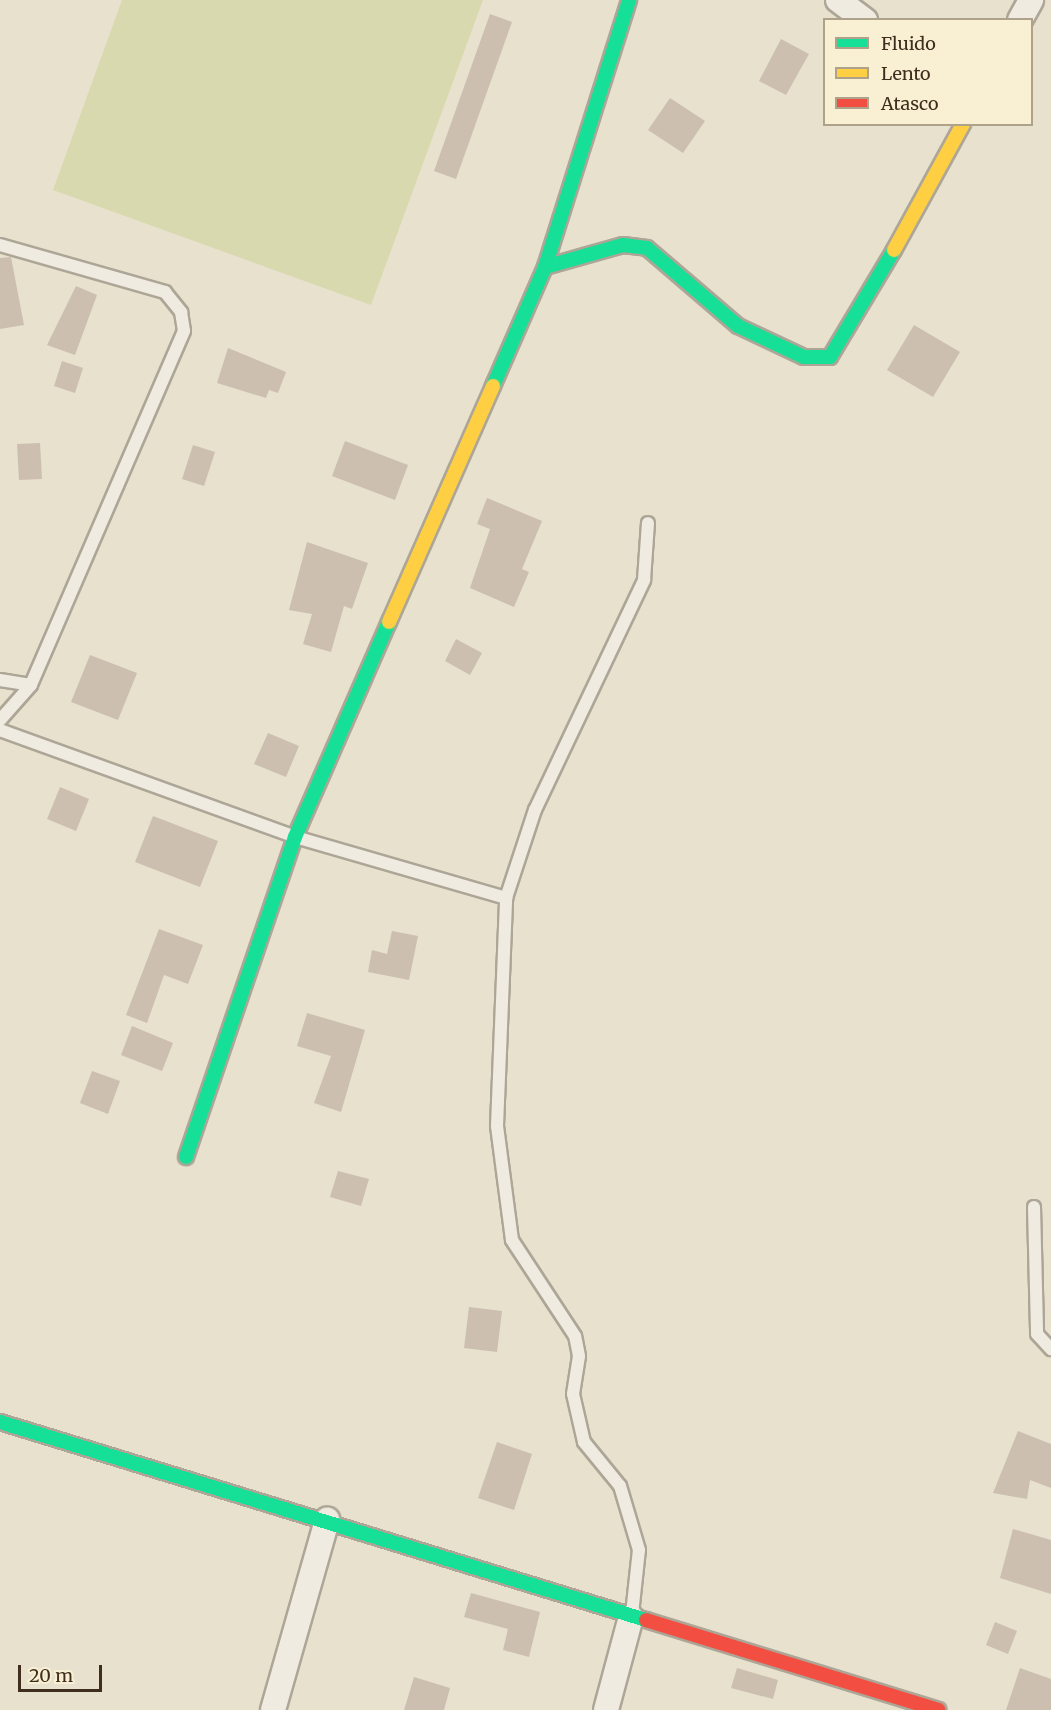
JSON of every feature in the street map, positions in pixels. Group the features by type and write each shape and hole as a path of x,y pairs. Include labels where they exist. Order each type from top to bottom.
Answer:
{"street":[{"path":"186,1157 295,837 544,267 629,0"},
{"path":"838,0 862,18"},
{"path":"1021,18 1031,0"},
{"path":"544,267 623,245 647,248 738,326 804,357 830,357 842,345 962,126"},
{"path":"0,1422 327,1520 631,1617 939,1710"},
{"path":"273,1710 327,1520"},
{"path":"606,1710 631,1617"}],"lane":[{"path":"0,245 165,292 184,320 184,331 31,685 0,720"},
{"path":"631,1617 639,1550 620,1486 584,1442 573,1394 579,1356 575,1336 512,1240 504,1205 496,1126 506,898 535,810 644,580 648,523"},
{"path":"0,680 31,685"},
{"path":"0,730 295,837 506,898"},
{"path":"1034,1207 1037,1334 1051,1350"}],"green space":[{"path":"122,0 483,0 371,305 53,190"}],"building":[{"path":"490,14 512,22 456,179 434,171"},
{"path":"781,39 809,54 786,95 759,81"},
{"path":"670,98 705,121 683,153 648,130"},
{"path":"11,257 24,325 0,329 0,258"},
{"path":"76,286 97,295 75,355 47,345"},
{"path":"914,325 960,352 933,397 887,370"},
{"path":"228,348 286,372 278,393 269,390 266,398 217,383"},
{"path":"62,361 83,368 75,393 54,386"},
{"path":"345,441 408,465 395,500 332,476"},
{"path":"40,443 42,479 19,480 17,444"},
{"path":"193,445 215,452 204,486 182,479"},
{"path":"487,498 542,521 522,569 529,572 514,607 470,588 490,529 477,524"},
{"path":"307,542 368,563 352,609 344,606 331,652 303,644 312,614 289,610"},
{"path":"456,639 482,653 470,675 445,661"},
{"path":"90,655 137,673 118,720 71,702"},
{"path":"268,733 299,746 286,777 254,764"},
{"path":"60,787 89,799 76,831 47,819"},
{"path":"153,816 218,841 200,887 135,862"},
{"path":"159,929 203,945 188,984 164,975 147,1023 126,1015"},
{"path":"392,931 418,936 409,980 368,972 372,950 387,954"},
{"path":"307,1013 365,1030 341,1112 314,1103 331,1056 297,1046"},
{"path":"132,1026 173,1043 162,1071 121,1055"},
{"path":"92,1071 120,1081 108,1114 80,1103"},
{"path":"338,1171 369,1179 361,1206 330,1197"},
{"path":"469,1307 502,1311 497,1352 464,1348"},
{"path":"1018,1431 1051,1444 1051,1488 1030,1480 1027,1499 993,1493"},
{"path":"497,1442 532,1454 514,1510 478,1498"},
{"path":"1013,1529 1051,1540 1051,1594 1000,1578"},
{"path":"471,1593 540,1612 529,1657 503,1650 508,1629 464,1617"},
{"path":"995,1622 1017,1631 1008,1654 986,1645"},
{"path":"737,1668 778,1680 773,1699 731,1688"},
{"path":"1020,1668 1051,1679 1051,1710 1006,1710"},
{"path":"414,1677 450,1688 444,1710 404,1710"}],"traffic: fast":[{"path":"493,386 545,267 629,0"},
{"path":"545,267 623,245 647,248 738,326 804,357 830,357 894,250"},
{"path":"186,1157 295,837 389,622"},
{"path":"0,1422 646,1620"}],"traffic: slow":[{"path":"894,250 962,126"},
{"path":"389,622 493,386"}],"traffic: jam":[{"path":"646,1620 938,1710"}]}
